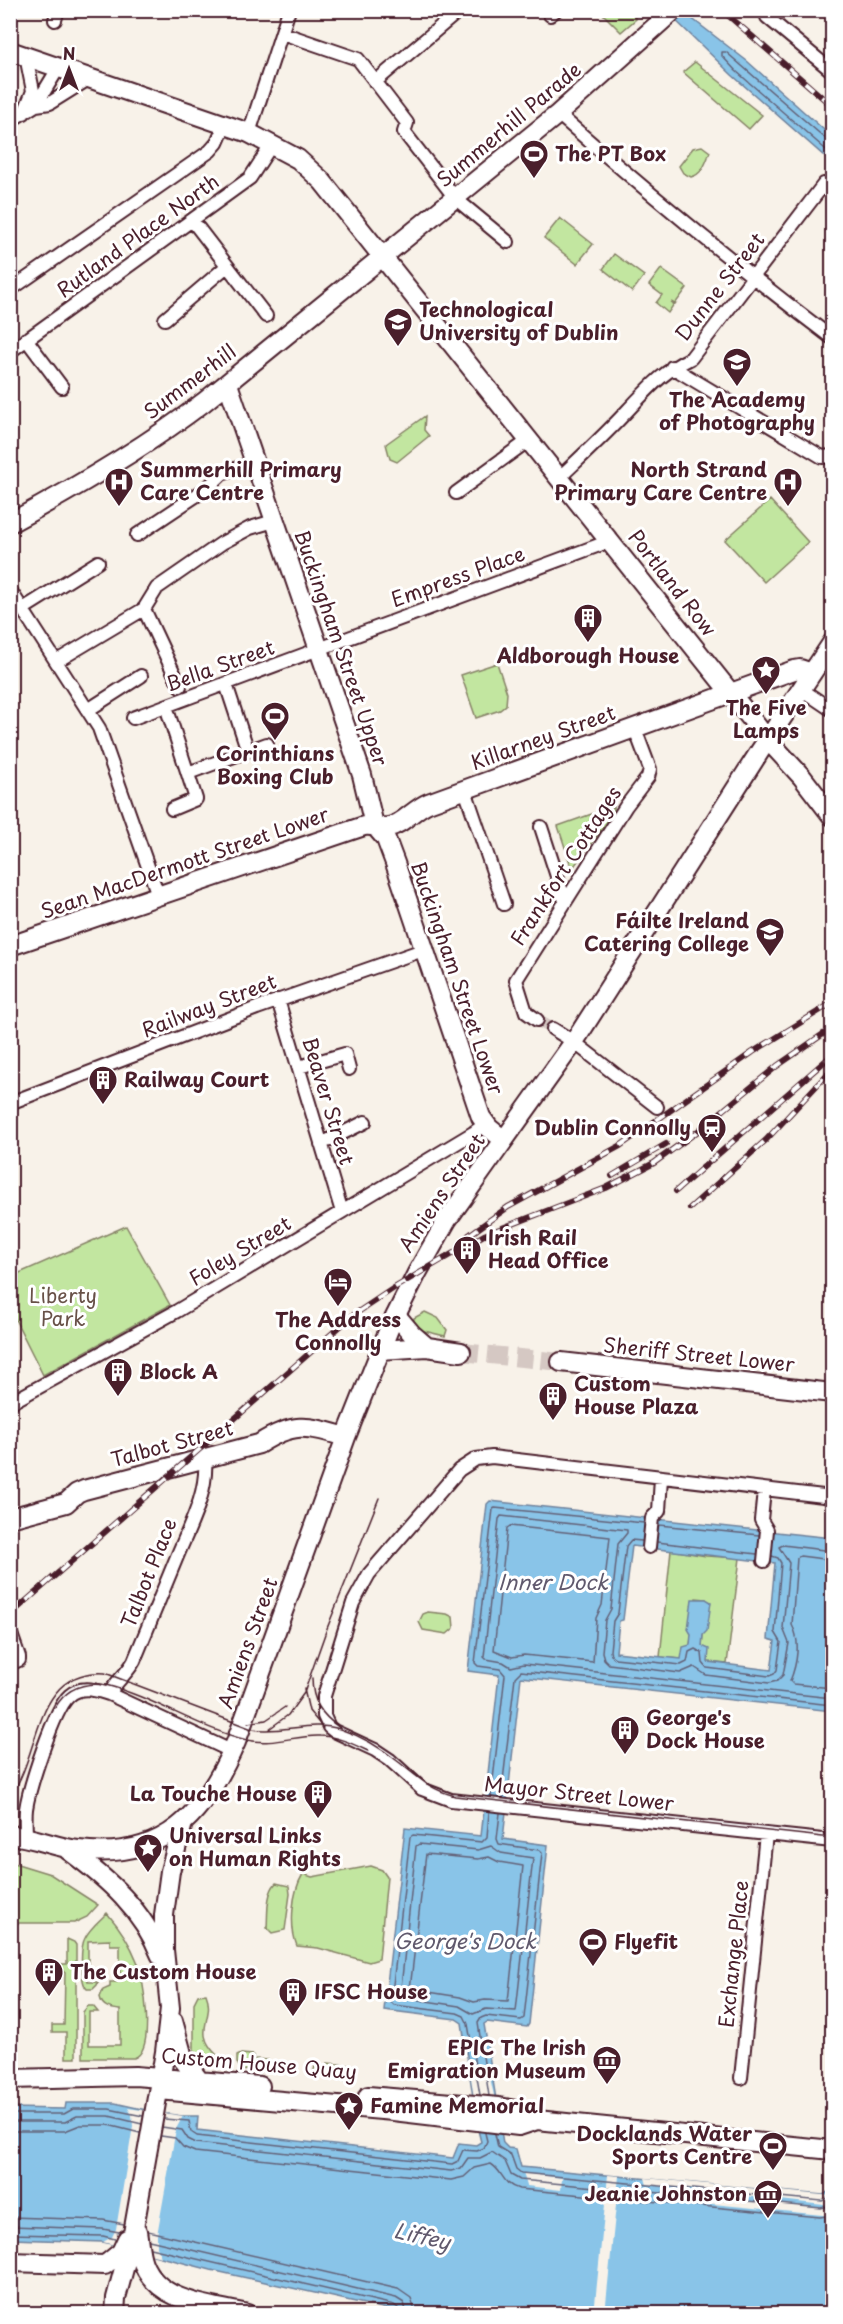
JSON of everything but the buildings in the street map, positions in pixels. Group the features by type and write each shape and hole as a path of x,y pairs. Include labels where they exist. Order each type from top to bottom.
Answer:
{"main road":[{"name":"Summerhill Parade","path":"382,257 558,114 668,17"},
{"name":"Portland Row","path":"18,53 249,133 298,159 322,181 731,694 832,816"},
{"name":"Summerhill","path":"10,523 84,481 180,420 228,384 382,257"},
{"name":"Buckingham Street Upper","path":"228,384 239,422 362,775 374,825"},
{"path":"204,402 239,422"},
{"name":"Amiens Street","path":"183,1823 214,1785 231,1751 380,1350 443,1226 574,1042 801,689 832,645"},
{"name":"Killarney Street","path":"374,825 386,827 397,824 417,808 800,669 812,673"},
{"name":"Sean MacDermott Street Lower","path":"10,946 364,826 374,825"},
{"name":"Buckingham Street Lower","path":"374,825 386,839 485,1124 504,1140"},
{"path":"396,1315 427,1347"},
{"path":"380,1350 427,1347 461,1352"},
{"name":"Sheriff Street Lower","path":"561,1362 832,1393"},
{"name":"Talbot Street","path":"10,1518 66,1503 77,1492 259,1444 276,1433 293,1427 313,1428 346,1437"},
{"path":"18,1836 64,1847 97,1851 128,1849 158,1839 183,1823"},
{"path":"183,1823 165,1897 163,1932 165,1968 170,2008 180,2051 190,2070 199,2080"},
{"path":"64,1847 92,1867 122,1894 150,1934 165,1968"},
{"path":"114,2313 116,2298 131,2250 160,2083 170,2008"},
{"name":"Custom House Quay","path":"10,2079 97,2076 382,2110 501,2115 521,2111 537,2120 832,2150"},
{"name":"Custom House Quay","path":"160,2083 199,2080 473,2113"},
{"path":"10,2262 105,2265 131,2250"},
{"path":"131,2250 165,2291 189,2300 247,2313"}],"street":[{"path":"249,133 289,10"},
{"path":"375,82 460,10"},
{"path":"767,17 832,71"},
{"path":"282,33 358,59 407,123 404,132 456,199 508,242"},
{"path":"18,53 33,91 24,113"},
{"path":"36,105 59,67"},
{"path":"10,121 36,105 50,102 90,78"},
{"path":"558,114 608,159 753,279 832,338"},
{"path":"10,290 210,151 217,143 225,126"},
{"name":"Rutland Place North","path":"15,348 250,178 272,144"},
{"name":"Dunne Street","path":"559,478 655,380 672,367 691,358 828,188"},
{"path":"192,220 266,316"},
{"path":"165,319 227,266"},
{"path":"26,339 62,387"},
{"path":"672,367 822,457 832,456"},
{"path":"456,493 529,440"},
{"path":"137,535 206,489 222,474 254,462"},
{"path":"57,661 144,609 157,588 213,550 250,528 274,521"},
{"name":"Empress Place","path":"319,650 610,541"},
{"path":"23,609 98,562"},
{"path":"10,590 102,735 158,895"},
{"path":"144,609 180,686"},
{"name":"Bella Street","path":"134,718 319,650"},
{"path":"88,710 141,676"},
{"path":"226,684 245,742"},
{"path":"801,689 832,710"},
{"path":"166,706 196,799 172,809"},
{"name":"Frankfort Cottages","path":"537,1020 526,1012 516,980 626,806 648,777 650,769 635,729"},
{"path":"188,773 267,744"},
{"path":"465,790 504,904"},
{"path":"542,827 565,901"},
{"name":"Railway Street","path":"10,1103 278,1000 423,950"},
{"name":"Beaver Street","path":"278,1000 342,1212"},
{"path":"553,1029 574,1042 657,1107"},
{"path":"299,1068 345,1054 349,1069"},
{"path":"321,1144 365,1122"},
{"name":"Foley Street","path":"10,1403 177,1311 485,1124"},
{"name":"Mayor Street Lower","path":"661,1478 492,1457 476,1459 454,1474 381,1559 365,1581 353,1604 324,1696 322,1706 327,1723 340,1735 375,1750 390,1760 422,1789 433,1795 452,1800 832,1841"},
{"name":"Talbot Place","path":"109,1694 116,1682 130,1670 178,1553 203,1491 206,1476 205,1459"},
{"path":"649,1548 652,1518 659,1511 661,1478 832,1497"},
{"path":"764,1490 761,1520 767,1530 764,1561"},
{"path":"10,1631 19,1654 15,1662"},
{"path":"18,1836 31,1788 60,1709 70,1695 78,1691 90,1689 109,1694 231,1751"},
{"name":"Exchange Place","path":"741,2078 766,1834"}],"green space":[{"path":"600,11 631,11 636,19 621,32"},
{"path":"695,62 762,115 749,129 683,72"},
{"path":"702,146 710,152 701,170 691,177 683,173 679,166 693,148"},
{"path":"560,218 593,244 577,264 544,238"},
{"path":"614,254 644,276 632,292 603,269"},
{"path":"661,269 687,288 675,304 671,302 674,304 668,313 656,303 662,295 649,285"},
{"path":"425,416 424,430 429,436 397,462 390,459 386,444"},
{"path":"770,500 808,542 764,582 725,540"},
{"path":"497,663 507,693 506,705 500,710 476,718 461,675"},
{"path":"614,806 614,813 572,869 558,826"},
{"name":"Liberty Park","path":"126,1226 170,1305 43,1375 11,1311 11,1265 15,1275"},
{"path":"425,1312 438,1318 447,1330 445,1336 413,1326 414,1318"},
{"path":"671,1550 706,1556 740,1558 727,1664 708,1662 702,1646 706,1599 696,1598 690,1645 682,1659 660,1657"},
{"path":"428,1612 453,1617 454,1628 447,1634 423,1630 419,1622 423,1614"},
{"path":"11,1862 50,1874 98,1905 87,1917 74,1923 11,1923"},
{"path":"371,1866 382,1870 387,1877 379,1959 369,1962 318,1948 297,1946 292,1919 296,1890 303,1874 312,1877"},
{"path":"276,1883 289,1886 290,1894 285,1930 272,1933 267,1928 268,1904"},
{"path":"107,1913 131,1948 143,1983 146,2014 145,2042 141,2053 134,2058 83,2058 83,2012 88,2006 93,2006 98,2012 89,2012 89,2045 120,2045 120,2010 105,2006 100,1997 103,1990 110,1987 110,1982 120,1982 120,1945 110,1945 110,1940 88,1941 88,1982 98,1982 93,1989 87,1989 82,1973 82,1949 85,1938"},
{"path":"67,1939 76,1945 76,2058 66,2058 66,2032 52,2032 52,2025 64,2025 65,1972 56,1971 56,1964 67,1964"},
{"path":"206,1994 208,2010 206,2039 217,2055 216,2061 207,2060 194,2051 194,2003 198,1995"},
{"path":"253,2055 253,2059 268,2060 269,2069 261,2067 260,2072 242,2070 237,2063 237,2056"},
{"path":"327,2063 357,2066 355,2082 325,2078 322,2071 314,2071 315,2065 327,2066"}],"water":[{"path":"666,11 682,11 747,61 832,137 832,163 732,75"},
{"path":"490,1501 832,1538 832,1711 521,1677 503,1839 548,1845 529,2024 527,2027 487,2022 484,2024 503,2143 508,2148 516,2149 521,2167 823,2195 832,2189 832,2313 405,2313 211,2270 103,2242 11,2239 11,2108 65,2109 66,2103 115,2103 155,2112 198,2116 197,2130 453,2158 459,2143 476,2145 481,2142 462,2023 456,2019 384,2010 405,1828 481,1836 499,1675 468,1671 487,1504","holes":["632,1546 775,1563 768,1639 775,1641 771,1670 708,1662 709,1649 702,1646 703,1635 707,1631 711,1602 706,1599 692,1599 688,1629 691,1634 690,1645 683,1647 681,1659 616,1652 619,1621 623,1620"]}],"pier":[{"path":"489,2073 495,2100 474,2098 471,2078"},
{"path":"128,2108 183,2116 176,2129 157,2235 157,2247 161,2257 103,2242 112,2237 116,2229 133,2126 132,2115"},
{"path":"523,2173 562,2178 561,2190 527,2186"},
{"path":"608,2175 619,2176 605,2313 594,2313"},
{"path":"645,2178 832,2196 832,2206 647,2185"},
{"path":"672,2193 832,2209 832,2216 673,2200"}],"tunnel":[{"path":"537,1020 553,1029"},
{"path":"461,1352 561,1362"}],"tram line":[{"path":"269,1729 288,1715 304,1693 379,1498"},
{"path":"10,1796 20,1778 42,1717 51,1699 64,1685 81,1675 105,1673 252,1729 274,1730 307,1726 340,1729 379,1748 432,1787 455,1796 832,1838"},
{"path":"312,1678 312,1686 319,1707 340,1728"},
{"path":"55,1708 70,1691 84,1686 106,1685 142,1697 211,1728 247,1740 266,1742 326,1736 368,1751"},
{"path":"304,1689 309,1711 323,1728"},
{"path":"248,1723 266,1720 285,1707"}],"railway":[{"path":"722,10 832,106"},
{"path":"469,1235 508,1207 620,1146 753,1052 832,1003"},
{"path":"10,1615 352,1316 394,1288 484,1235 606,1188 654,1163 698,1131 777,1066 832,1028"},
{"path":"676,1191 832,1055"},
{"path":"690,1208 766,1140 832,1069"},
{"path":"612,1176 666,1144"}],"place":[{"name":"The PT Box","path":"534,180"},
{"name":"Technological University of Dublin","path":"398,348"},
{"name":"The Academy of Photography","path":"737,388"},
{"name":"Summerhill Primary Care Centre","path":"119,508"},
{"name":"North Strand Primary Care Centre","path":"788,508"},
{"name":"Aldborough House","path":"588,644"},
{"name":"The Five Lamps","path":"766,696"},
{"name":"Corinthians Boxing Club","path":"275,742"},
{"name":"Fáilte Ireland Catering College","path":"770,958"},
{"name":"Railway Court","path":"103,1106"},
{"name":"Dublin Connolly","path":"712,1154"},
{"name":"Irish Rail Head Office","path":"467,1276"},
{"name":"The Address Connolly","path":"338,1308"},
{"name":"Block A","path":"118,1398"},
{"name":"Custom House Plaza","path":"553,1422"},
{"name":"George's Dock House","path":"625,1756"},
{"name":"La Touche House","path":"318,1820"},
{"name":"Universal Links on Human Rights","path":"148,1874"},
{"name":"Flyefit","path":"593,1968"},
{"name":"The Custom House","path":"49,1998"},
{"name":"IFSC House","path":"293,2018"},
{"name":"EPIC The Irish Emigration Museum","path":"607,2086"},
{"name":"Famine Memorial","path":"349,2132"},
{"name":"Docklands Water Sports Centre","path":"773,2172"},
{"name":"Jeanie Johnston","path":"768,2220"}],"water label":[{"name":"Inner Dock","path":"553,1583"},
{"name":"George's Dock","path":"465,1942"},
{"name":"Liffey","path":"422,2237"}]}
